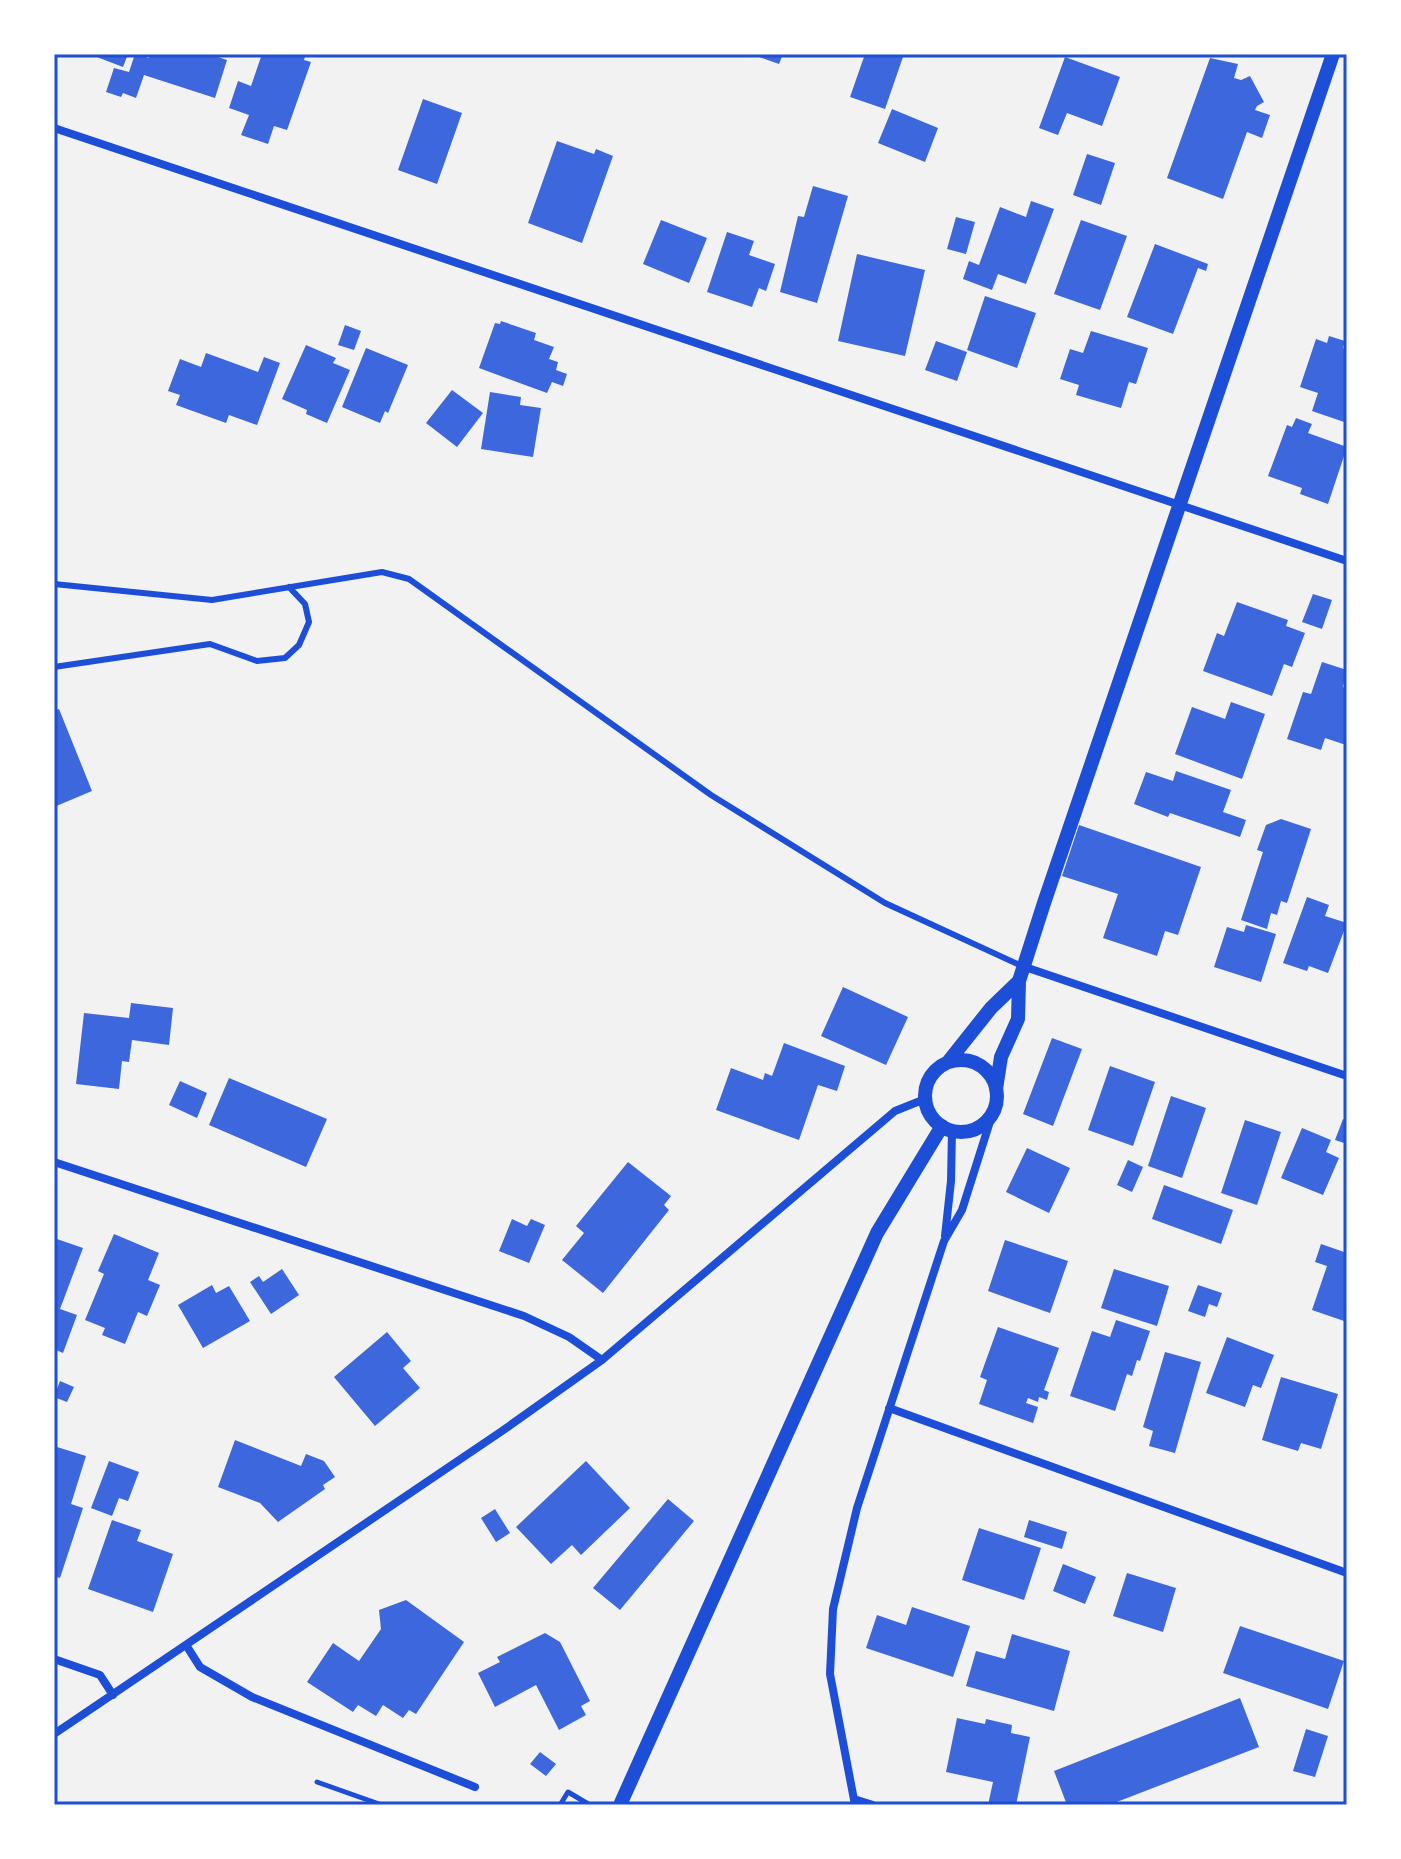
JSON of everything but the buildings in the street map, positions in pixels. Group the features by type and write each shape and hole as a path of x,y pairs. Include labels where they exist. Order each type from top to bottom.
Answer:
{"street":[{"path":"996,1089 1001,1057 1018,1019 1022,974 1333,54"},
{"path":"54,128 1347,561"},
{"path":"993,1112 976,1129 964,1132 947,1128 930,1114 925,1099 931,1077 948,1062 1022,974"},
{"path":"1022,974 1347,1076"},
{"path":"944,1241 962,1210 997,1101 993,1079 978,1064 958,1060 948,1062"},
{"path":"54,1734 602,1360 895,1111 925,1099"},
{"path":"873,1805 854,1802 830,1674 831,1630 857,1508 944,1241 951,1181 947,1128"},
{"path":"620,1805 877,1233 947,1128"},
{"path":"54,1162 524,1316 569,1337 602,1360"},
{"path":"889,1408 1347,1573"},
{"path":"186,1645 200,1667 252,1697 475,1787"},
{"path":"54,1659 100,1675 113,1695"}],"lane":[{"path":"54,584 212,600 382,572 409,579 711,795 885,903 1022,974"},
{"path":"54,667 210,644 257,661 285,658 299,645 309,622 305,604 289,587"}],"path":[{"path":"317,1782 382,1805"},
{"path":"560,1805 568,1792 590,1805"}]}
